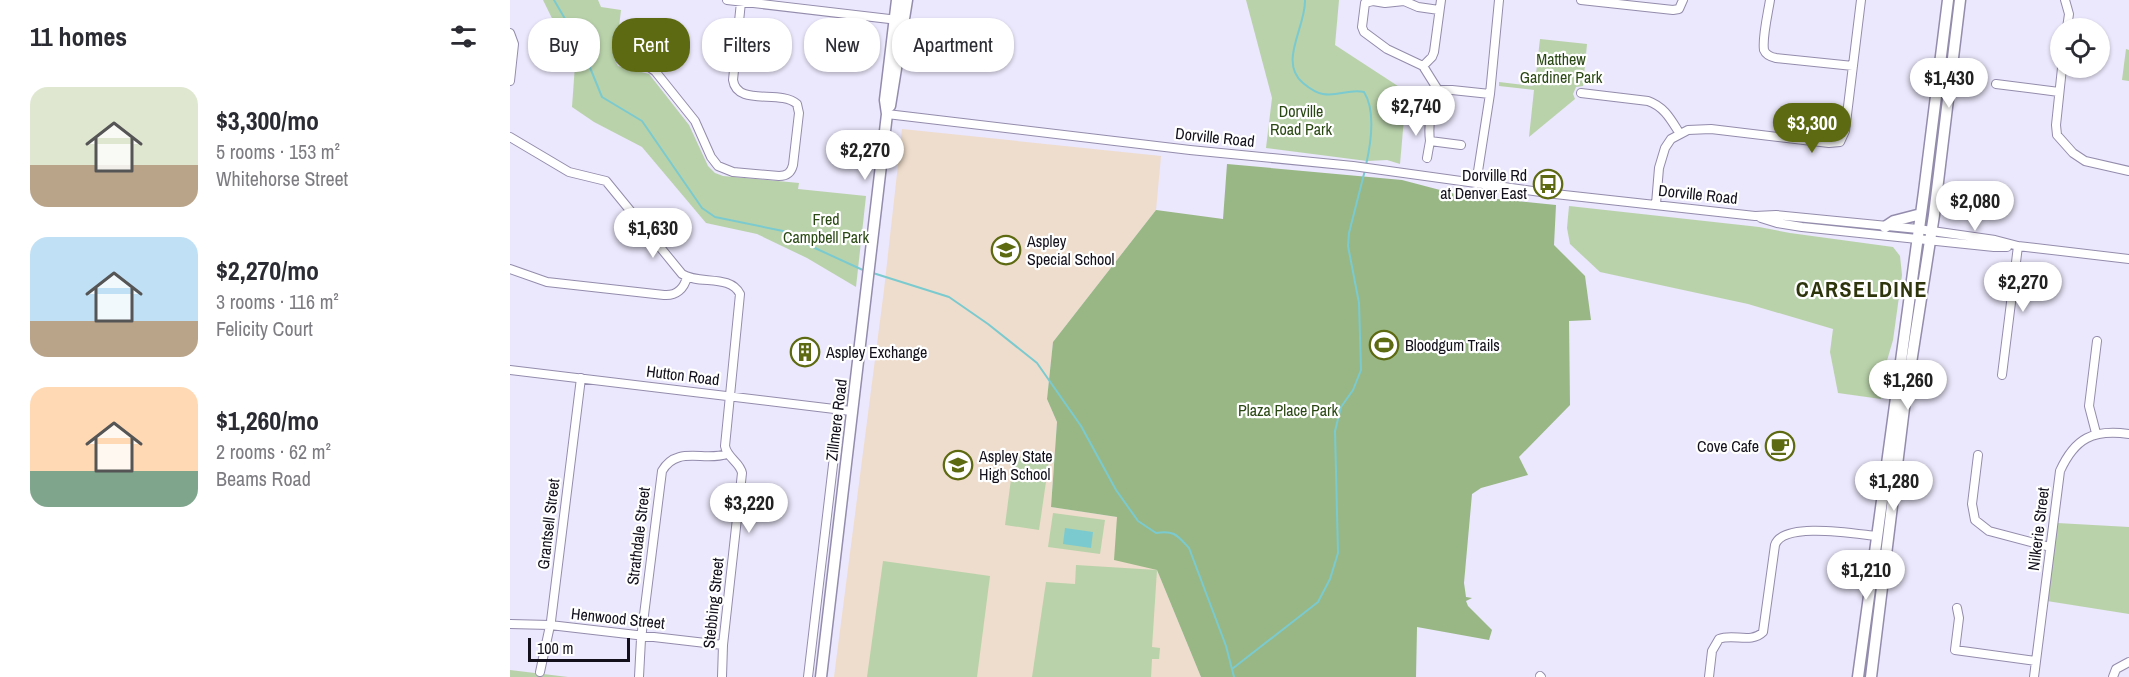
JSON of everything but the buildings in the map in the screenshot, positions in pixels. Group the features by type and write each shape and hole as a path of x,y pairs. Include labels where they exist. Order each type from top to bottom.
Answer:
{"main road":[{"name":"Zillmere Road","path":"897,0 899,18"},
{"name":"Zillmere Road","path":"900,18 907,0"},
{"path":"1858,677 1948,0"},
{"path":"1870,677 1904,408 1931,236 1960,0"},
{"name":"Zillmere Road","path":"821,677 870,250 895,72"},
{"path":"1885,227 1894,221 1921,214"}],"street":[{"path":"727,0 892,19"},
{"path":"1424,66 1434,52 1442,0"},
{"path":"1476,184 1490,94 1499,0"},
{"path":"1581,0 1673,10 1679,9 1683,0"},
{"path":"1770,0 1764,50 1767,54 1776,58 1853,66"},
{"path":"1656,204 1659,168 1665,148 1671,139 1688,130 1711,129 1840,142 1845,131 1861,0"},
{"path":"2064,0 2068,18"},
{"path":"1438,90 1424,66 1387,49 1364,32 1362,27 1364,1 1385,3 1404,1 1418,7 1439,10"},
{"path":"656,72 691,116 711,157 718,166 733,172 779,176 791,172 799,113 796,104 788,99 742,94 737,91 733,83 741,2"},
{"path":"510,33 514,44 510,81"},
{"path":"2061,78 2057,135 2073,153 2085,161 2129,171"},
{"path":"1996,84 2059,92"},
{"path":"1438,90 1490,94"},
{"path":"1427,158 1434,98 1438,90"},
{"path":"1581,93 1648,101 1658,105 1665,111 1680,134"},
{"name":"Dorville Road","path":"887,114 1190,150 1353,166 1555,194 1755,216 1787,225 1918,234"},
{"path":"510,137 568,172 606,181 687,277 729,284 737,288 740,294 725,442 727,454"},
{"path":"1430,141 1461,145"},
{"name":"Dorville Road","path":"1755,216 1776,215 1885,227 1995,247 2018,246 2129,259"},
{"path":"2002,375 2018,246"},
{"path":"510,269 547,282 669,296 682,287 687,277"},
{"path":"2097,341 2089,406 2096,433 2129,434"},
{"name":"Hutton Road","path":"510,370 851,411"},
{"name":"Grantsell Street","path":"540,672 550,625 581,378"},
{"name":"Zillmere Road","path":"808,677 837,409"},
{"name":"Nilkerie Street","path":"2034,677 2060,471 2072,449 2096,433"},
{"name":"Strathdale Street","path":"639,677 662,471 677,457 687,455 714,457 727,454"},
{"name":"Stebbing Street","path":"722,677 723,645 742,474 741,467 727,454"},
{"path":"1978,455 1972,504 1975,520 1989,531 2050,547"},
{"path":"1709,677 1712,651 1719,639 1726,636 1752,638 1763,632 1775,545 1778,539 1786,535 1823,530 1876,536"},
{"path":"1957,608 1959,618 1955,650 2036,661"},
{"name":"Henwood Street","path":"510,624 550,625 723,645"},
{"path":"810,656 824,658"},
{"path":"2113,677 2116,669 2129,662"}],"shaded area":[{"name":"Aspley State High School","path":"902,129 1161,156 1156,210 1053,342 1047,399 1057,422 1051,507 1117,517 1157,570 1201,677 834,677 884,290"},
{"path":"1065,528 1093,532 1091,548 1063,544"}],"green space":[{"name":"Fred Campbell Park","path":"543,0 598,0 601,7 621,10 620,18 612,18 612,72 649,74 689,125 708,166 715,173 723,176 799,183 798,189 866,196 856,287 807,258 757,234 706,223 642,147 594,122 572,107 574,72 600,72 600,18 552,18"},
{"name":"Dorville Road Park","path":"1246,0 1339,0 1335,45 1404,90 1406,95 1400,164 1387,160 1367,161 1266,148 1272,98"},
{"name":"Matthew Gardiner Park","path":"1540,39 1587,44 1583,86 1576,87 1573,94 1575,99 1529,137 1534,90 1499,86 1499,82 1532,86 1535,83"},
{"path":"2126,49 2129,50 2129,81 2122,80"},
{"name":"Plaza Place Park","path":"1227,164 1402,180 1459,195 1556,205 1554,245 1585,276 1591,320 1569,321 1570,405 1519,457 1528,475 1481,488 1472,494 1464,583 1466,597 1472,598 1466,601 1468,606 1492,630 1489,640 1417,627 1416,677 1201,677 1157,570 1114,560 1117,517 1051,507 1057,422 1047,399 1053,342 1156,210 1223,219"},
{"path":"1569,206 1759,227 1893,247 1900,256 1902,275 1893,340 1886,364 1881,399 1838,393 1830,352 1833,329 1748,304 1600,272 1570,244 1567,228"},
{"path":"1014,456 1049,461 1039,530 1005,525"},
{"path":"1053,513 1105,520 1100,554 1048,547"},
{"path":"2057,523 2129,527 2129,614 2047,601"},
{"path":"883,561 990,576 977,677 867,677"},
{"path":"1076,565 1157,570 1152,647 1160,648 1159,659 1152,659 1151,677 1032,677 1046,582 1075,584"},
{"path":"510,670 568,677 510,677"}],"waterway":[{"path":"554,0 582,48 602,97 642,121 702,208 715,217 783,231 865,271"},
{"path":"1305,0 1293,55 1296,75 1305,85 1320,93 1328,95 1354,91 1364,92 1371,118 1371,137 1366,165"},
{"path":"1232,669 1318,602 1330,579 1338,553 1335,431 1341,407 1353,390 1361,370 1359,303 1348,246 1349,233 1365,170"},
{"path":"873,273 949,297 988,324 1037,363 1081,426 1116,490 1138,521 1156,533 1175,534 1189,548 1226,646 1234,677"}],"place":[{"name":"Dorville Rd at Denver East","path":"1548,184"},
{"name":"Aspley Special School","path":"1006,250"},
{"name":"Bloodgum Trails","path":"1384,345"},
{"name":"Aspley Exchange","path":"805,352"},
{"name":"Cove Cafe","path":"1780,446"},
{"name":"Aspley State High School","path":"958,465"}],"district":[{"name":"CARSELDINE","path":"1862,289"}]}
